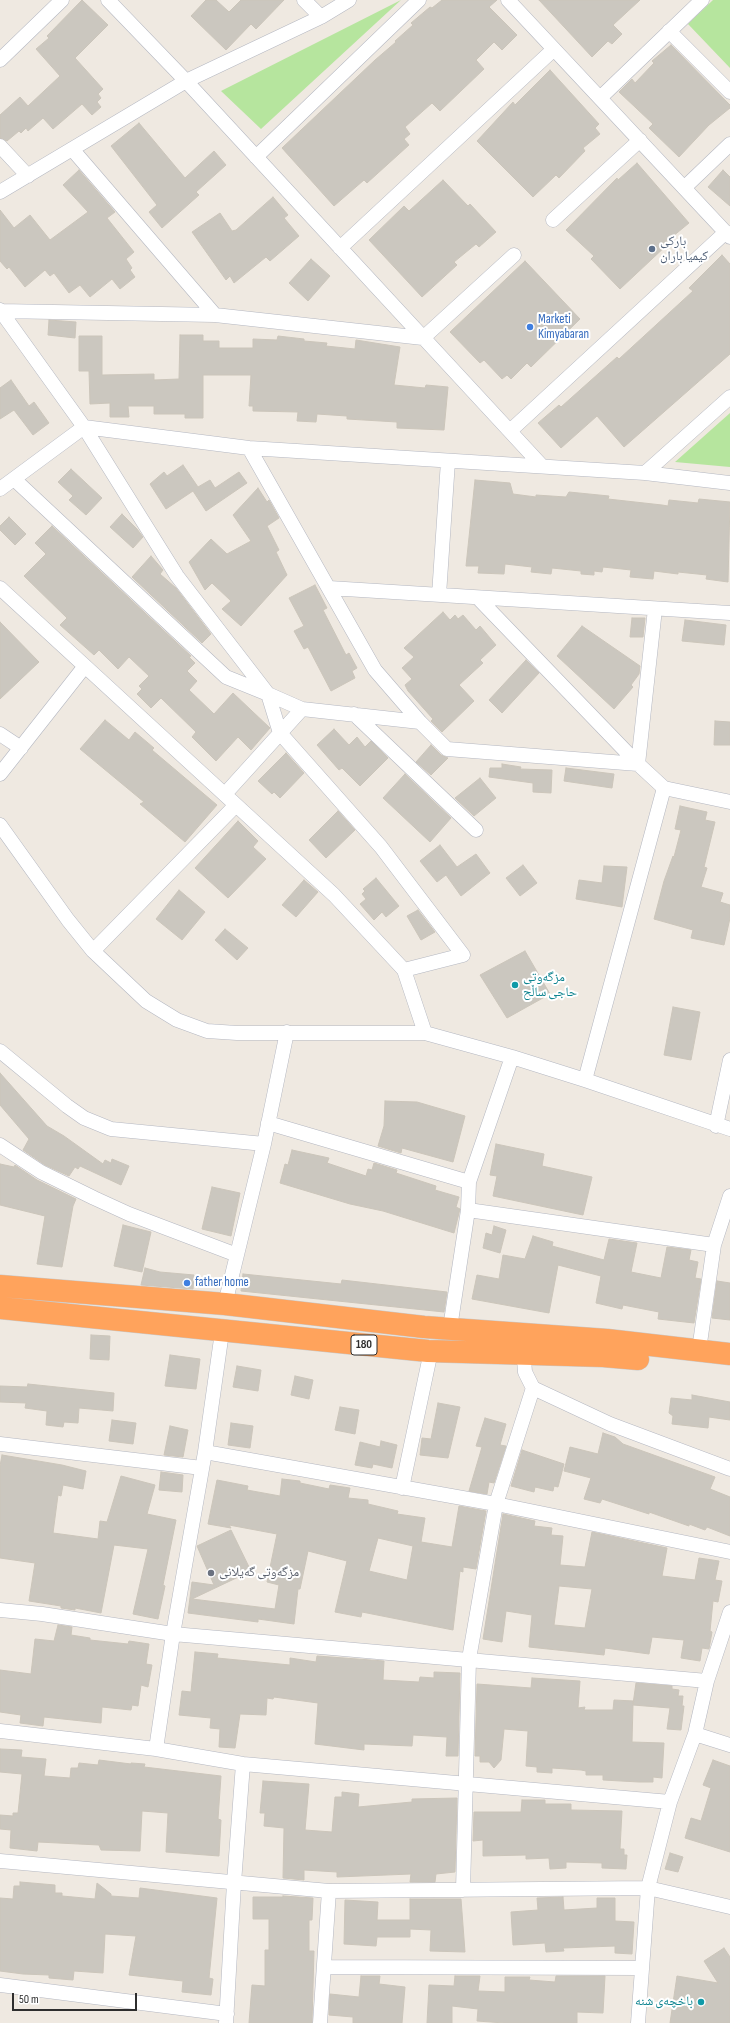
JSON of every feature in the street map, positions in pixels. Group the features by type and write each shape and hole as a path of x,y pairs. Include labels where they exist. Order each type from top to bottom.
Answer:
{"highway":[{"name":"180","path":"0,1286 225,1304 450,1328 523,1344 603,1356 730,1367"},
{"name":"180","path":"0,1308 222,1332 431,1351 523,1344 700,1350 730,1354"}],"street":[{"path":"0,60 62,0"},
{"path":"108,0 186,81 542,466"},
{"path":"304,0 320,17"},
{"path":"0,192 186,81 320,17 350,0"},
{"path":"256,157 419,0"},
{"path":"600,98 702,0"},
{"path":"510,1 728,235 510,431"},
{"path":"670,31 730,92"},
{"path":"340,248 554,49"},
{"path":"553,220 640,140"},
{"path":"684,188 730,144"},
{"path":"0,146 28,176"},
{"path":"72,149 215,315"},
{"path":"0,311 215,315 423,338 514,254"},
{"path":"0,311 84,427 177,576 268,694 280,733 381,847 463,955 404,970"},
{"path":"645,473 730,397"},
{"path":"0,489 84,427 249,448 645,473 730,482"},
{"path":"249,448 375,670 420,722 447,749 638,764"},
{"path":"439,595 448,461"},
{"path":"14,478 226,677 302,709 420,722"},
{"path":"0,588 334,895 404,970 425,1033"},
{"path":"329,588 730,613"},
{"path":"478,598 638,764 664,788 730,802"},
{"path":"638,764 655,609"},
{"path":"0,774 85,666"},
{"path":"225,794 302,709"},
{"path":"354,714 476,830"},
{"path":"0,734 21,748"},
{"path":"585,1080 664,788"},
{"path":"93,952 236,804"},
{"path":"0,825 5,837 93,952 146,1001 177,1020 207,1031 237,1033 425,1033 512,1057 585,1080 716,1126 730,1129"},
{"path":"225,1304 264,1144 287,1032"},
{"path":"0,1051 67,1106 84,1118 111,1129 264,1144"},
{"path":"450,1328 468,1210 469,1182 512,1057"},
{"path":"716,1126 730,1060"},
{"path":"268,1123 469,1182"},
{"path":"0,1145 42,1172 94,1198 129,1214 237,1255"},
{"path":"700,1350 714,1245 730,1196"},
{"path":"468,1210 714,1245"},
{"path":"156,1749 173,1634 205,1452 222,1332"},
{"path":"523,1344 525,1372 533,1388 610,1424 730,1469"},
{"path":"402,1488 431,1351"},
{"path":"463,1890 469,1659 496,1504 533,1388"},
{"path":"0,1444 202,1468"},
{"path":"205,1452 496,1504 730,1552"},
{"path":"0,1610 173,1634 707,1681"},
{"path":"638,2023 648,1888 670,1802 695,1734 707,1681 730,1612"},
{"path":"0,1731 156,1749 243,1764 670,1802"},
{"path":"695,1734 730,1745"},
{"path":"0,1985 227,2018 234,1883 243,1764"},
{"path":"0,1861 329,1891 648,1888 730,1907"},
{"path":"320,2023 329,1891"},
{"path":"324,1967 642,1968"}],"green space":[{"path":"401,0 261,129 221,91"},
{"path":"713,0 730,0 730,68 688,24"},
{"path":"730,413 730,467 675,462"}],"building":[{"path":"82,0 108,25 75,58 103,89 98,94 101,98 97,102 101,107 92,115 82,104 53,129 43,118 28,131 26,128 21,133 19,131 7,141 0,138 0,115 20,97 28,106 60,76 36,49 49,38 47,36"},
{"path":"206,0 216,0 229,12 241,0 284,0 256,29 251,24 226,50 191,16"},
{"path":"442,0 497,0 489,7 517,35 502,50 494,42 476,60 484,69 440,111 432,103 405,127 410,134 404,139 409,145 367,183 364,180 334,206 282,148 396,42 395,41 413,25 411,23 430,7 432,8"},
{"path":"539,0 640,0 613,25 622,34 612,44 608,41 592,57"},
{"path":"671,45 730,105 730,108 709,125 679,157 649,128 653,124 619,92 632,79 635,83 654,63 652,61"},
{"path":"550,70 599,124 595,128 600,134 583,148 585,151 559,178 556,175 533,197 477,141 513,102 515,105"},
{"path":"139,123 185,178 214,151 226,165 196,192 199,195 162,228 149,212 157,205 111,146"},
{"path":"637,163 689,223 666,242 668,244 620,289 591,259 594,256 566,230 617,178 618,180"},
{"path":"79,170 115,212 107,218 134,252 126,259 132,268 130,270 135,277 120,289 112,279 90,297 80,285 69,293 54,273 50,276 45,270 25,287 9,267 7,269 0,261 0,210 14,228 30,215 50,240 88,212 63,185"},
{"path":"723,170 730,177 730,206 708,187"},
{"path":"443,180 468,206 470,204 496,232 479,247 476,244 454,262 457,265 422,297 369,240 404,206 409,211"},
{"path":"273,197 288,215 284,218 299,236 270,261 266,257 234,283 230,276 226,280 192,232 220,213 232,231 236,230"},
{"path":"722,255 730,264 730,354 624,447 597,416 561,448 538,423 559,405 561,407 617,357 619,359 693,291 689,288"},
{"path":"311,259 330,276 308,301 289,283"},
{"path":"525,261 580,319 531,367 527,363 511,379 507,375 502,379 484,360 480,363 450,332"},
{"path":"49,320 76,322 75,338 48,335"},
{"path":"180,335 203,335 203,341 219,341 219,348 253,348 253,339 277,340 278,336 304,339 304,341 327,343 326,346 355,349 356,340 400,347 394,385 425,388 426,385 448,387 444,430 397,428 397,422 347,419 347,416 317,414 316,422 297,421 298,412 253,411 253,406 249,406 251,375 203,375 203,418 185,418 185,414 154,414 154,406 128,406 129,417 110,417 110,403 90,404 89,371 79,371 79,336 102,336 102,375 154,374 154,380 179,379"},
{"path":"11,380 29,406 34,402 49,423 33,435 14,410 0,419 0,388"},
{"path":"183,465 198,487 210,480 215,488 239,472 247,483 206,511 193,491 166,509 150,484 164,472 167,476"},
{"path":"71,469 102,498 86,515 69,500 73,496 58,482"},
{"path":"475,480 510,483 513,494 536,497 536,495 566,497 569,492 609,496 608,499 668,506 669,500 698,503 699,499 730,502 728,582 706,579 707,575 678,572 678,574 654,571 653,579 630,577 631,570 603,567 602,572 594,571 594,575 581,574 581,571 552,568 551,574 531,572 532,567 505,564 504,574 478,573 479,566 466,566"},
{"path":"258,488 267,502 269,500 279,518 267,526 279,550 276,552 287,575 241,626 222,609 231,601 212,583 205,590 189,562 211,539 227,554 251,541 233,515"},
{"path":"122,514 143,537 133,548 110,527"},
{"path":"9,517 26,534 15,545 0,530 0,526"},
{"path":"52,526 191,656 189,657 195,663 187,671 197,681 189,690 214,714 233,693 270,728 251,750 238,737 216,761 192,737 196,732 161,698 151,708 137,694 142,689 139,686 149,676 129,657 118,669 99,650 94,655 60,625 67,618 24,576 46,554 35,543"},
{"path":"151,556 163,570 160,574 176,588 211,634 202,643 132,577"},
{"path":"315,585 327,608 323,610 346,655 349,653 357,668 352,671 355,678 331,691 308,647 304,649 294,631 304,626 289,598"},
{"path":"443,612 450,620 455,615 458,619 463,615 476,630 480,626 496,645 480,660 483,663 459,685 474,701 442,732 431,721 433,719 408,691 405,685 412,679 402,668 414,657 404,648"},
{"path":"632,618 645,618 643,637 630,637"},
{"path":"685,620 726,625 724,645 682,641"},
{"path":"0,622 39,662 0,699"},
{"path":"582,626 640,666 639,674 631,685 633,687 614,709 557,656"},
{"path":"526,660 539,673 502,713 489,700"},
{"path":"105,720 129,740 135,732 154,748 152,750 217,805 185,842 140,804 144,802 80,749"},
{"path":"715,721 730,722 730,745 714,745"},
{"path":"334,729 349,745 357,737 365,747 371,741 388,758 360,786 342,768 339,770 317,745"},
{"path":"431,745 441,755 448,758 431,775 416,762"},
{"path":"286,753 304,773 280,798 274,792 272,794 258,781"},
{"path":"502,764 521,767 520,769 552,770 551,793 533,792 533,783 489,777 490,768 502,768"},
{"path":"566,768 614,774 612,788 564,781"},
{"path":"405,774 451,818 430,842 383,798"},
{"path":"480,778 496,798 474,816 455,798"},
{"path":"680,806 707,812 705,820 715,822 704,867 707,868 701,887 723,893 720,902 730,905 730,918 724,945 691,938 693,930 654,919 664,881 673,856 674,857 681,830 675,829"},
{"path":"338,811 355,830 326,858 309,840"},
{"path":"238,821 258,841 253,847 266,859 228,898 195,868"},
{"path":"440,845 457,867 476,854 490,873 461,896 446,875 437,882 420,861"},
{"path":"523,865 537,883 520,896 506,878"},
{"path":"604,866 627,867 622,907 576,899 579,880 602,883"},
{"path":"376,878 399,906 386,917 382,912 374,920 360,904 366,899 362,894 365,891 363,889"},
{"path":"304,880 318,892 296,917 282,905"},
{"path":"179,890 205,912 182,940 156,919"},
{"path":"418,910 435,932 421,940 407,916"},
{"path":"225,929 248,948 237,960 215,940"},
{"name":"مزگەوتی حاجی ساڵح","path":"525,951 550,994 507,1018 480,975"},
{"path":"673,1007 700,1012 691,1060 664,1055"},
{"path":"0,1073 47,1126 64,1136 103,1164 105,1160 111,1163 112,1159 129,1166 121,1185 80,1166 78,1169 75,1167 69,1176 45,1165 23,1150 29,1139 0,1105"},
{"path":"385,1101 417,1102 465,1116 453,1162 402,1148 401,1153 378,1146 384,1126"},
{"path":"496,1144 544,1154 542,1166 592,1177 583,1215 493,1196 497,1176 490,1175"},
{"path":"292,1150 329,1158 327,1163 366,1176 368,1169 372,1170 374,1163 397,1170 396,1173 436,1186 435,1190 459,1197 456,1207 460,1209 454,1233 383,1211 350,1204 280,1183 285,1164 288,1165"},
{"path":"0,1164 14,1167 15,1165 37,1180 76,1199 73,1206 62,1267 37,1264 45,1216 0,1205"},
{"path":"212,1187 240,1193 231,1236 202,1229"},
{"path":"123,1225 151,1232 142,1272 114,1266"},
{"path":"494,1226 506,1230 500,1253 483,1248 486,1233 492,1235"},
{"path":"533,1236 553,1242 552,1246 604,1260 609,1239 637,1243 631,1272 661,1278 667,1247 691,1250 689,1260 698,1262 695,1278 701,1279 694,1323 658,1319 659,1312 623,1305 622,1309 596,1303 601,1276 558,1265 549,1313 472,1299 477,1275 499,1279 503,1255 525,1259"},
{"path":"145,1268 160,1272 194,1275 193,1289 141,1285"},
{"path":"243,1274 341,1284 342,1280 447,1292 444,1312 241,1291"},
{"path":"717,1281 730,1283 730,1320 712,1318"},
{"path":"91,1335 110,1336 109,1360 90,1359"},
{"path":"170,1355 200,1359 196,1389 165,1386"},
{"path":"237,1366 261,1370 258,1391 233,1387"},
{"path":"295,1376 313,1380 309,1399 291,1395"},
{"path":"28,1384 114,1393 113,1411 79,1408 78,1423 64,1422 63,1427 46,1425 47,1411 25,1408 26,1403 0,1402 0,1386 27,1387"},
{"path":"692,1395 730,1402 730,1420 709,1417 708,1428 672,1424 673,1416 669,1413 671,1398 692,1400"},
{"path":"438,1403 460,1407 448,1458 420,1455 422,1438 431,1439"},
{"path":"340,1407 359,1410 355,1434 335,1430"},
{"path":"485,1418 506,1424 500,1445 506,1446 494,1483 489,1482 487,1494 469,1491 482,1447 476,1446"},
{"path":"112,1420 136,1423 133,1444 109,1441"},
{"path":"231,1423 253,1426 250,1448 228,1445"},
{"path":"170,1426 188,1430 183,1457 164,1455"},
{"path":"603,1433 615,1437 623,1444 715,1477 710,1489 730,1497 730,1536 707,1527 705,1530 689,1524 689,1526 649,1512 649,1514 602,1499 600,1503 584,1499 591,1478 564,1471 570,1447 598,1454"},
{"path":"381,1441 397,1445 392,1468 373,1464 372,1468 355,1465 360,1442 380,1447"},
{"path":"522,1450 564,1464 558,1487 554,1486 553,1491 535,1487 534,1492 511,1486"},
{"path":"2,1455 62,1465 86,1471 83,1489 63,1485 61,1496 58,1495 53,1533 98,1539 100,1521 107,1522 121,1476 155,1485 147,1514 176,1520 158,1619 133,1614 148,1549 114,1545 101,1613 75,1608 75,1610 61,1608 61,1606 29,1601 35,1563 0,1558 0,1466"},
{"path":"161,1472 183,1475 182,1492 159,1490"},
{"path":"282,1479 300,1481 300,1483 329,1489 330,1485 350,1488 348,1498 368,1500 368,1504 398,1511 397,1514 425,1518 421,1542 452,1547 459,1506 486,1511 476,1569 463,1567 463,1572 460,1571 453,1630 362,1612 361,1617 335,1612 347,1561 308,1551 300,1589 298,1589 294,1624 258,1619 258,1622 188,1613 192,1582 214,1585 197,1546 231,1530 251,1571 192,1599 275,1609 279,1585 267,1582 277,1534 229,1525 231,1528 208,1524 217,1480 248,1486 247,1490 280,1496","holes":["378,1538 413,1546 407,1580 369,1571"]},
{"path":"503,1514 535,1521 534,1526 552,1528 551,1535 563,1536 560,1565 585,1567 592,1532 667,1548 662,1576 695,1580 699,1558 719,1561 715,1580 722,1581 718,1602 713,1601 710,1631 712,1632 709,1649 702,1648 700,1661 681,1658 684,1640 652,1637 649,1654 605,1648 604,1655 529,1647 532,1615 506,1611 502,1642 483,1639","holes":["559,1586 592,1589 585,1628 554,1625"]},
{"path":"58,1625 72,1627 71,1635 90,1638 90,1640 128,1644 129,1641 149,1644 146,1664 152,1665 148,1687 141,1685 138,1706 132,1705 131,1710 102,1707 101,1723 44,1717 43,1726 20,1723 21,1715 0,1712 0,1670 31,1674 35,1639 54,1641"},
{"path":"195,1652 218,1654 217,1658 290,1665 290,1658 316,1662 317,1656 384,1661 383,1680 419,1682 420,1677 434,1678 434,1672 460,1673 458,1756 446,1756 447,1737 413,1735 412,1746 364,1744 364,1750 315,1744 318,1703 274,1697 273,1699 267,1698 266,1715 240,1714 235,1748 219,1747 220,1729 210,1728 211,1718 179,1715 182,1691 191,1692"},
{"path":"532,1678 580,1681 578,1708 585,1707 584,1710 613,1710 614,1700 633,1701 636,1683 672,1686 672,1689 679,1690 678,1696 683,1696 682,1706 684,1706 681,1730 667,1729 670,1708 633,1705 632,1742 664,1743 662,1778 653,1777 653,1782 639,1782 603,1780 603,1775 586,1775 586,1771 581,1770 552,1768 552,1773 537,1772 537,1767 526,1766 528,1731 504,1729 501,1760 494,1768 489,1762 480,1762 480,1756 475,1756 477,1684 531,1688"},
{"path":"0,1749 22,1750 21,1757 46,1759 44,1776 70,1778 71,1768 78,1768 79,1763 98,1765 99,1760 131,1764 145,1764 144,1767 221,1776 218,1819 221,1820 219,1856 166,1852 168,1813 142,1811 140,1851 101,1850 99,1845 38,1842 37,1851 10,1848 11,1830 0,1829 0,1815 13,1816 13,1813 18,1813 22,1774 0,1772"},
{"path":"713,1760 730,1766 730,1852 685,1838 691,1818 701,1821 711,1788 703,1785"},
{"path":"263,1781 309,1784 305,1830 332,1832 335,1797 342,1797 342,1792 359,1794 358,1807 412,1802 412,1799 457,1798 455,1872 436,1874 435,1882 410,1882 411,1874 337,1877 337,1872 304,1870 304,1880 283,1878 284,1828 264,1826 265,1813 260,1813"},
{"path":"522,1800 545,1800 545,1804 571,1804 571,1810 622,1811 620,1849 624,1849 624,1855 627,1855 626,1869 602,1868 602,1863 566,1862 566,1868 550,1869 549,1858 526,1859 526,1855 483,1856 483,1840 473,1841 474,1812 521,1812"},
{"path":"670,1853 683,1857 678,1872 665,1869"},
{"path":"20,1882 55,1885 55,1893 62,1893 62,1896 95,1899 97,1883 111,1894 111,1896 139,1898 140,1888 217,1898 209,1978 213,1979 211,1995 182,1992 183,1981 129,1975 136,1936 105,1934 103,1973 74,1971 73,1980 49,1978 49,1975 0,1971 0,1898 13,1899 14,1886 20,1886"},
{"path":"283,1896 313,1898 312,1920 309,1920 309,1951 314,1951 312,2023 249,2023 252,1985 265,1986 265,1950 269,1950 269,1919 253,1919 253,1897"},
{"path":"563,1897 564,1910 597,1908 597,1898 615,1898 615,1921 634,1922 632,1954 615,1953 615,1946 563,1948 564,1951 546,1952 545,1943 513,1945 511,1912 538,1910 537,1898"},
{"path":"410,1899 461,1899 465,1952 430,1951 431,1930 410,1929 410,1937 377,1937 376,1946 344,1944 345,1900 378,1902 377,1920 410,1920"},
{"name":"باخچەی شنە","path":"724,1948 730,1957 730,2023 670,2023 677,1976 718,1983 704,1961"},
{"path":"361,1976 380,1976 379,1984 405,1987 402,2023 353,2023 353,2017 329,2015 330,1994 359,1997"},
{"path":"455,1976 480,1976 478,1991 505,1992 505,1977 530,1977 529,1980 555,1982 556,1976 605,1976 603,2013 577,2012 577,2023 504,2023 477,2021 478,2009 452,2006 452,2023 427,2023 429,1985 454,1986"}],"place":[{"name":"باركى كيميا باران","path":"652,249"},
{"name":"Marketi Kimyabaran","path":"530,327"},
{"name":"مزگەوتی حاجی ساڵح","path":"515,985"},
{"name":"father home","path":"187,1283"},
{"name":"مزگەوتی گەیلانی","path":"211,1573"},
{"name":"باخچەی شنە","path":"701,2002"}]}
